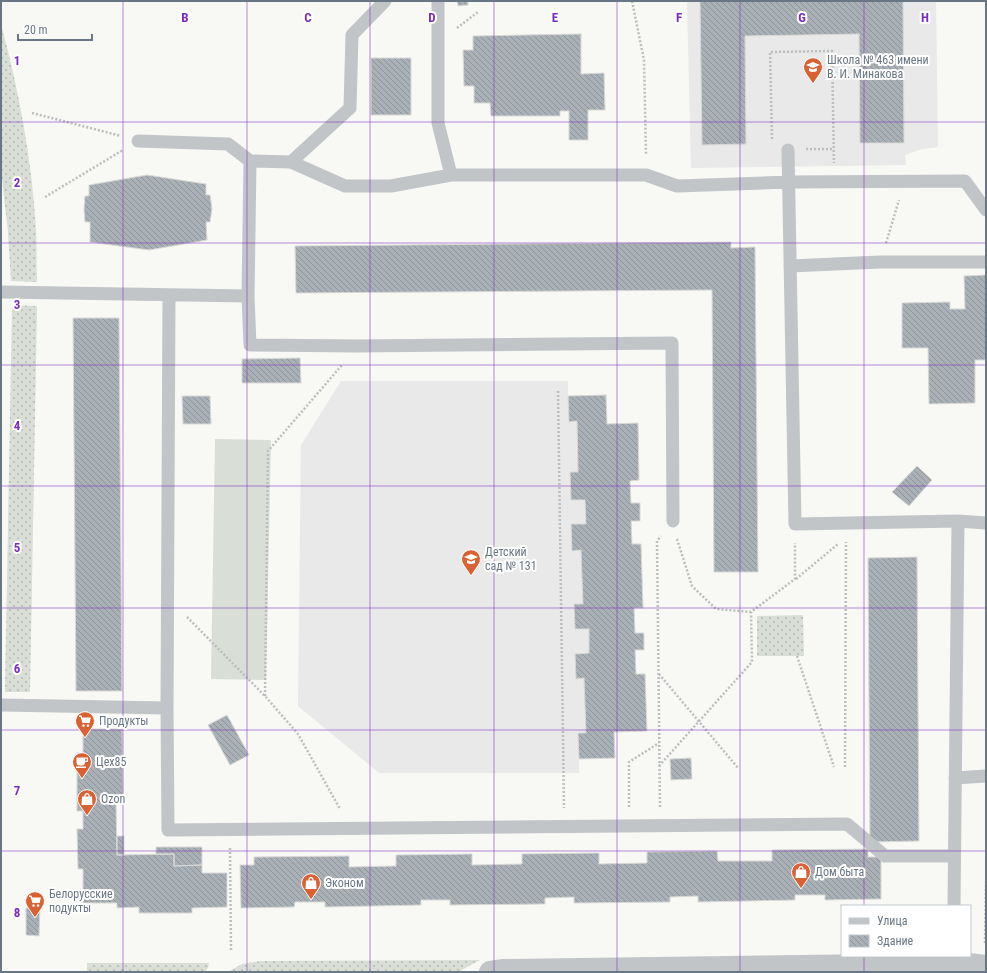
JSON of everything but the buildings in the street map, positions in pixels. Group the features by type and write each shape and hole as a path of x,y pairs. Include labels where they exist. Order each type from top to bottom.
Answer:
{"street":[{"path":"490,972 504,970 953,960 986,966"}],"lane":[{"path":"291,162 350,108 352,36 385,1"},
{"path":"438,1 438,123 451,175"},
{"path":"138,141 228,144 250,161 291,162 345,186 391,186 451,175 646,174 677,186 789,182 965,181 986,210"},
{"path":"788,150 795,524 958,521 986,523"},
{"path":"250,161 248,296 250,345 358,346 672,343 673,521"},
{"path":"790,266 880,262 986,262"},
{"path":"1,292 248,296"},
{"path":"169,295 167,597 168,830 847,824 885,856 954,856"},
{"path":"954,905 958,521"},
{"path":"1,705 167,708"},
{"path":"955,778 986,776"}],"path":[{"path":"632,1 644,60 646,174"},
{"path":"834,149 772,150 770,52 832,51 835,182"},
{"path":"32,113 138,141"},
{"path":"45,197 138,141"},
{"path":"880,262 905,181"},
{"path":"265,696 268,451 358,346"},
{"path":"558,391 564,826"},
{"path":"673,521 676,536 692,586 716,609 751,612 795,579 846,537 845,766"},
{"path":"660,826 657,541 673,521"},
{"path":"795,524 795,579"},
{"path":"167,597 265,696 298,734 351,829"},
{"path":"659,766 752,662 751,612"},
{"path":"797,656 834,767"},
{"path":"658,673 738,768"},
{"path":"629,826 629,762 659,743"},
{"path":"230,830 231,950"},
{"path":"985,943 986,882"}],"shaded area":[{"name":"Школа № 463 имени В. И. Минакова","path":"687,1 936,1 938,147 922,149 905,155 906,165 691,168"},
{"path":"1,24 14,75 28,152 36,230 37,282 11,281 8,232 1,170"},
{"path":"12,305 37,306 30,692 5,692"},
{"name":"Детский сад № 131","path":"341,381 568,381 568,396 606,395 607,424 638,423 639,480 630,481 631,503 640,503 640,521 632,521 632,544 641,544 643,608 634,608 635,633 644,633 644,650 635,650 636,674 645,674 647,731 614,732 615,758 579,759 579,773 379,773 298,706 301,445"},
{"path":"215,439 271,440 266,680 211,679"},
{"path":"803,615 804,656 757,656 757,616"},
{"path":"480,960 458,972 228,972 242,964 261,961"},
{"path":"87,963 209,963 208,968 204,972 87,972"}],"place":[{"name":"Школа № 463 имени В. И. Минакова","path":"813,84"},
{"name":"Детский сад № 131","path":"471,576"},
{"name":"Продукты","path":"85,738"},
{"name":"Цех85","path":"82,779"},
{"name":"Ozon","path":"87,816"},
{"name":"Дом быта","path":"801,889"},
{"name":"Эконом","path":"311,900"},
{"name":"Белорусские подукты","path":"35,918"}]}
